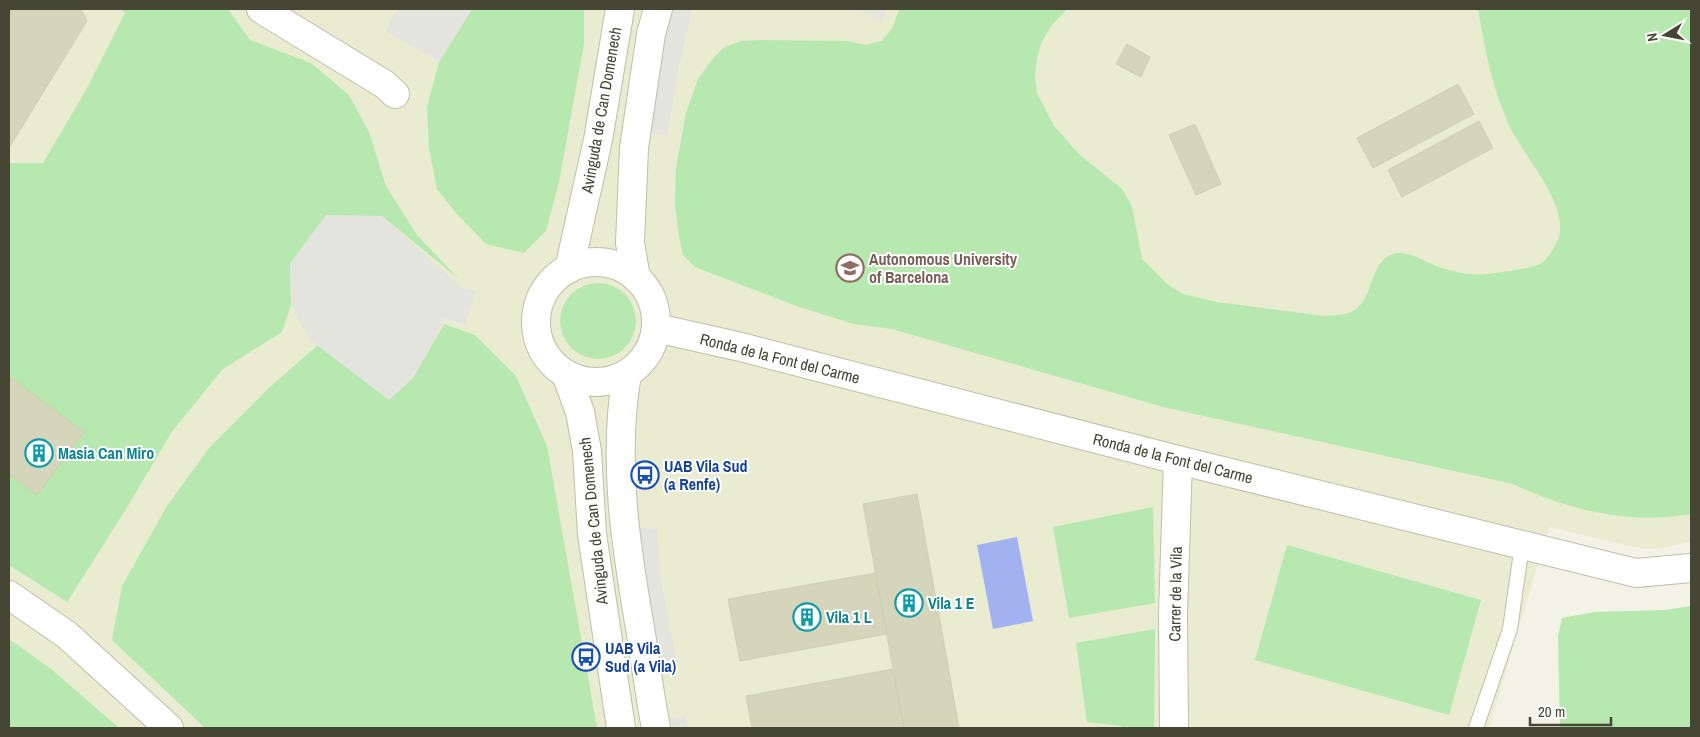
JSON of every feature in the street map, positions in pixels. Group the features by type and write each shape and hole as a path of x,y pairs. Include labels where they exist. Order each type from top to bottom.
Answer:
{"street":[{"path":"261,9 384,84 395,94"},
{"name":"Avinguda de Can Domenech","path":"569,269 598,140 620,9"},
{"path":"636,278 630,243 634,148 651,34 658,9"},
{"path":"586,263 604,263 621,268 636,278 645,287 653,303 656,328 654,340 645,357 627,374 616,379 597,382 584,381 566,374 544,352 539,340 536,322 544,292 555,279 569,269 586,263"},
{"name":"Ronda de la Font del Carme","path":"656,328 741,347 1178,460 1636,573 1691,568"},
{"name":"Avinguda de Can Domenech","path":"566,374 580,412 587,451 592,534 621,728"},
{"name":"Avinguda de Can Domenech","path":"627,374 622,404 621,490 627,553 656,728"},
{"name":"Carrer de la Vila","path":"1174,728 1173,614 1178,460"},
{"path":"9,595 67,635 169,728"}],"lane":[{"path":"1476,728 1510,629 1522,545"}],"shaded area":[{"name":"Autonomous University of Barcelona","path":"9,9 1691,9 1691,542 1663,548 1644,549 1549,527 1489,728 9,728"},
{"path":"398,9 472,9 439,62 385,31"},
{"path":"670,9 692,9 667,135 648,133"},
{"path":"852,9 888,9 881,22 864,12"},
{"path":"326,215 382,216 461,287 476,291 465,325 445,318 413,378 389,400 310,340 291,305 290,263"},
{"path":"640,528 657,529 659,567 677,667 660,669 642,567"},
{"path":"685,716 688,728 669,728 667,719"}],"green space":[{"path":"121,9 228,9 250,40 311,63 349,95 369,132 386,186 417,235 459,279 382,216 290,263 291,305 282,332 223,369 173,430 67,602 9,565 9,163 43,163 86,90 125,13"},
{"path":"472,9 584,9 584,44 559,182 546,231 524,253 486,244 455,212 437,189 429,149 427,107 439,62"},
{"path":"899,9 1067,9 1052,25 1042,41 1037,58 1035,76 1037,93 1054,126 1080,155 1122,189 1132,206 1142,259 1167,284 1183,294 1217,302 1324,316 1345,314 1356,309 1362,303 1381,262 1388,256 1397,253 1412,255 1449,270 1468,274 1481,274 1515,270 1540,264 1548,257 1557,242 1560,223 1557,209 1551,194 1509,125 1503,111 1490,68 1478,9 1691,9 1691,514 1645,518 1600,513 1555,501 1513,484 1163,407 892,329 854,324 799,307 695,267 683,255 679,237 675,204 676,168 686,113 698,79 711,61 723,48 741,41 847,41 866,45 882,41 893,27"},
{"path":"598,283 613,286 625,294 633,306 636,321 633,336 625,348 613,356 598,359 583,356 571,348 563,336 560,321 563,306 571,294 583,286"},
{"path":"444,324 475,335 516,376 547,446 597,728 205,728 112,640 122,586 167,506 209,448 270,387 318,345 390,399 413,378"},
{"path":"1153,507 1155,603 1069,618 1053,527"},
{"path":"1287,545 1481,600 1449,715 1255,660"},
{"path":"1691,606 1691,728 1560,728 1558,636 1562,618 1595,612 1665,610"},
{"path":"1155,629 1154,728 1122,728 1121,726 1087,722 1076,643"},
{"path":"9,639 51,669 119,728 9,728"}],"water":[{"path":"1017,537 1033,621 993,629 977,545"}],"building":[{"path":"9,9 81,9 87,21 9,148"},
{"path":"1127,44 1150,57 1141,77 1116,64"},
{"path":"1458,84 1474,114 1373,168 1357,138"},
{"path":"1479,121 1493,148 1402,197 1388,170"},
{"path":"1195,124 1221,184 1196,195 1169,135"},
{"name":"Masia Can Miro","path":"9,376 84,432 37,495 9,474"},
{"name":"Vila 1 E","path":"917,494 959,728 904,728 863,504"},
{"name":"Vila 1 L","path":"875,573 887,634 740,661 728,599"},
{"path":"893,669 904,728 752,728 746,696"}],"place":[{"name":"Autonomous University of Barcelona","path":"850,268"},
{"name":"Masia Can Miro","path":"39,453"},
{"name":"UAB Vila Sud (a Renfe)","path":"645,475"},
{"name":"Vila 1 E","path":"909,603"},
{"name":"Vila 1 L","path":"807,617"},
{"name":"UAB Vila Sud (a Vila)","path":"586,657"}]}
